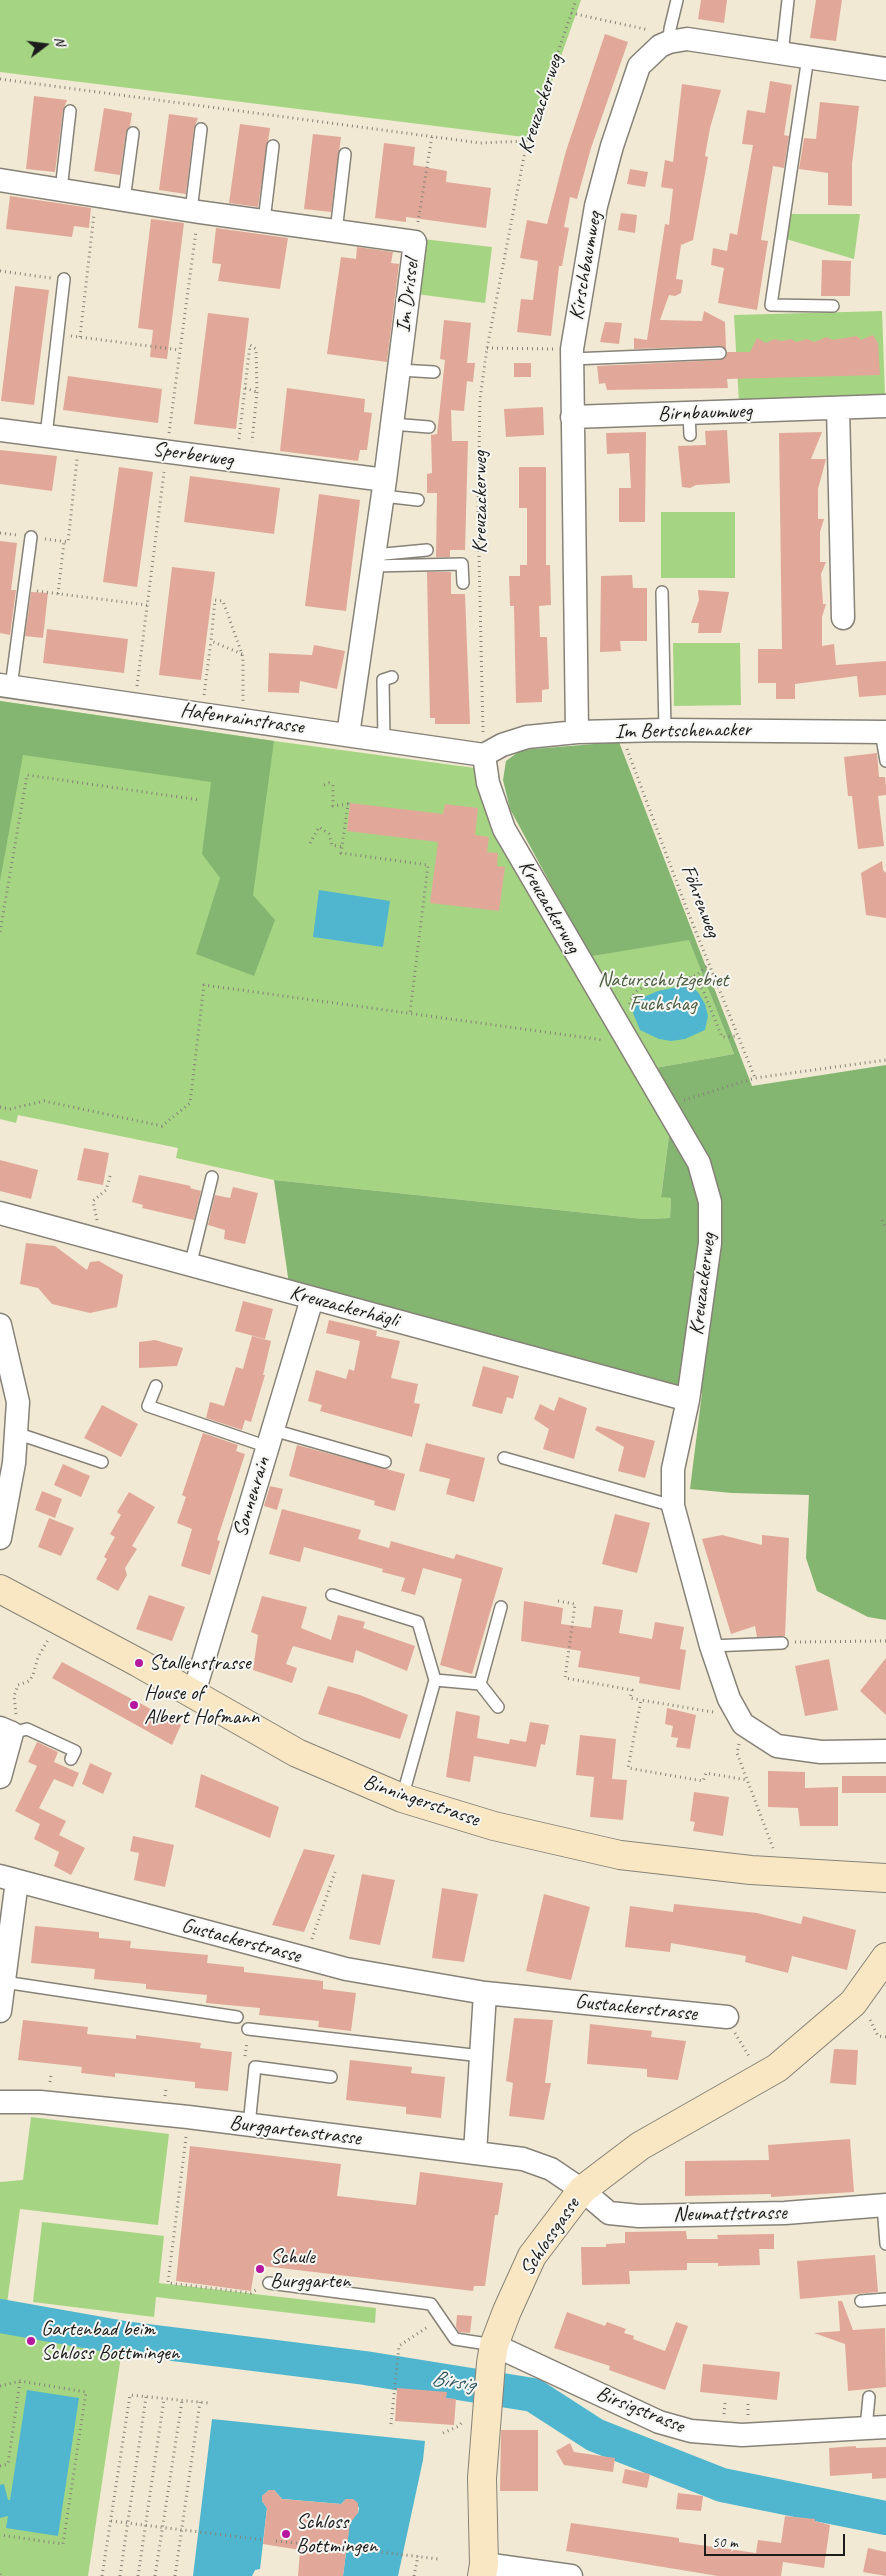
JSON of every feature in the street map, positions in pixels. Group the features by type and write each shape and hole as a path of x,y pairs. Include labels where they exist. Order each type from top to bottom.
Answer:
{"main road":[{"name":"Binningerstrasse","path":"0,1589 60,1620 297,1753 402,1798 494,1826 620,1855 751,1870 886,1878"},
{"name":"Schlossgasse","path":"483,2570 482,2478 476,2409 492,2357 532,2256 582,2190 640,2146 777,2068 853,2004 886,1957"}],"street":[{"path":"665,44 687,39 886,69"},
{"name":"Kirschbaumweg","path":"577,732 572,354 596,206 612,146 639,66 665,44"},
{"name":"Im Drissel","path":"0,180 195,212 415,242 384,488 348,735"},
{"name":"Birnbaumweg","path":"572,417 689,424 838,408 886,406"},
{"path":"838,408 843,618"},
{"name":"Sperberweg","path":"0,430 250,463 384,488"},
{"name":"Hafenrainstrasse","path":"6,686 484,755"},
{"name":"Im Bertschenacker","path":"484,755 502,745 527,737 577,732 665,730 883,732"},
{"name":"Kreuzackerweg","path":"484,755 488,783 504,828 664,1106 699,1163 710,1202 710,1243 688,1400 673,1469 673,1506 711,1646 738,1715"},
{"name":"Kreuzackerhägli","path":"0,1213 688,1400"},
{"name":"Sonnenrain","path":"193,1696 312,1299"},
{"path":"0,1325 18,1402 11,1423 14,1463 0,1538"},
{"path":"738,1715 777,1746 821,1752 886,1751"},
{"path":"0,1777 6,1730"},
{"path":"0,2011 4,1982 9,1878"},
{"name":"Gustackerstrasse","path":"9,1878 346,1969 485,1993 727,2017"},
{"path":"475,2154 485,1993"},
{"name":"Burggartenstrasse","path":"0,2102 40,2102 188,2117 523,2159 551,2169 582,2190"},
{"name":"Neumattstrasse","path":"582,2190 609,2213 639,2216 785,2213 885,2205"},
{"name":"Birsigstrasse","path":"492,2357 659,2422 691,2431 742,2435 876,2427"},
{"path":"483,2570 567,2576"}],"lane":[{"path":"665,44 677,0"},
{"path":"782,54 788,0"},
{"path":"808,58 771,305 833,306"},
{"path":"61,190 70,110"},
{"path":"195,212 201,129"},
{"path":"124,200 133,133"},
{"path":"264,222 273,146"},
{"path":"336,232 345,154"},
{"path":"46,436 64,279"},
{"path":"572,354 720,353"},
{"path":"399,370 434,372"},
{"path":"392,424 429,427"},
{"path":"384,488 418,500"},
{"path":"6,686 24,589 31,537"},
{"path":"373,560 427,550"},
{"path":"373,560 462,564 463,583"},
{"path":"662,592 665,730"},
{"path":"384,740 383,680 392,676"},
{"path":"883,732 886,762"},
{"path":"190,1266 212,1177"},
{"path":"156,1386 148,1406 270,1438 385,1462"},
{"path":"11,1423 102,1462"},
{"path":"504,1458 673,1506"},
{"path":"332,1595 418,1622 435,1680 402,1798"},
{"path":"480,1684 501,1607"},
{"path":"711,1646 785,1642"},
{"path":"435,1680 480,1684 498,1708"},
{"path":"6,1730 28,1729 75,1750 71,1759"},
{"path":"4,1982 236,2016"},
{"path":"248,2029 481,2056"},
{"path":"249,2125 255,2067 331,2076"},
{"path":"885,2205 886,2244"},
{"path":"269,2283 431,2304 455,2340 492,2357"},
{"path":"861,2301 886,2299"},
{"path":"869,2397 876,2427"}],"path":[{"name":"Kreuzackerweg","path":"484,755 478,511 480,398 487,348 527,141 576,0"},
{"path":"571,13 650,30 665,44"},
{"path":"0,79 480,143 527,141"},
{"path":"415,242 432,136"},
{"path":"80,338 96,196"},
{"path":"134,704 180,350 195,212"},
{"path":"0,271 87,282"},
{"path":"58,334 180,350"},
{"path":"239,439 250,345 256,349 257,392 250,463"},
{"path":"487,348 572,354"},
{"path":"244,388 257,392"},
{"path":"0,533 68,542 80,440"},
{"path":"58,594 64,542"},
{"path":"24,589 147,605"},
{"path":"202,714 215,600 224,601 242,654 243,720"},
{"path":"211,641 242,654"},
{"name":"Föhrenweg","path":"621,732 709,964 755,1078"},
{"path":"0,932 27,775 200,800"},
{"path":"324,785 330,783 333,785 333,806 348,804 341,853 428,865 410,1014"},
{"path":"310,843 319,827 329,834 332,845 342,847"},
{"path":"0,1107 10,1109 44,1101 162,1126 190,1104 204,985 410,1014 624,1035 638,990 691,977 709,964"},
{"path":"691,977 703,990 722,1036 738,1036"},
{"path":"664,1106 755,1078 886,1060"},
{"path":"95,1240 98,1226 93,1201 106,1190 112,1173"},
{"path":"882,1220 886,1229"},
{"path":"558,1601 575,1604 565,1678 632,1690 630,1698 738,1715 737,1753 774,1852"},
{"path":"6,1730 16,1714 14,1696 18,1685 29,1681 33,1675 38,1658 60,1620"},
{"path":"785,1642 886,1641"},
{"path":"641,1700 628,1768 703,1781 706,1773 747,1780"},
{"path":"305,1958 335,1872"},
{"path":"870,2020 878,2036 886,2037"},
{"path":"738,2037 753,2063"},
{"path":"188,2117 168,2283 251,2293 269,2283"},
{"path":"391,2424 399,2346 441,2319"},
{"path":"0,2386 20,2381 86,2392 63,2544 0,2536"},
{"path":"0,2466 8,2464 20,2381"},
{"path":"102,2576 130,2395 208,2403"},
{"path":"120,2576 146,2397"},
{"path":"138,2576 164,2399"},
{"path":"155,2576 182,2400"},
{"path":"175,2576 200,2402"},
{"path":"443,2433 460,2426 476,2409"},
{"path":"110,2521 264,2540"},
{"path":"276,2541 325,2546"},
{"path":"347,2548 438,2559"},
{"path":"414,2576 418,2556"}],"green space":[{"path":"0,0 581,0 532,138 0,72"},
{"path":"790,214 860,214 854,259 786,239"},
{"path":"423,239 492,247 485,303 416,294"},
{"path":"882,311 885,396 739,402 734,315"},
{"path":"661,512 735,512 735,578 661,578"},
{"path":"673,643 740,643 741,705 674,706"},
{"path":"0,701 475,768 669,1136 661,1196 671,1198 670,1218 644,1219 274,1180 176,1158 178,1148 18,1115 16,1123 0,1119"},
{"path":"0,701 274,741 253,895 275,920 254,976 196,954 220,878 202,854 211,782 23,755 0,881"},
{"path":"619,742 752,1086 886,1065 886,1620 868,1617 817,1591 806,1558 809,1495 732,1493 690,1489 702,1393 289,1284 274,1180 644,1219 670,1218 671,1198 661,1197 669,1136 684,1121 590,957 510,809 503,780 506,761 521,750","holes":["689,940 734,1054 655,1068 593,956"]},
{"name":"Naturschutzgebiet Fuchshag","path":"689,939 734,1054 655,1068 593,956"},
{"name":"Gartenbad beim Schloss Bottmingen","path":"31,2117 169,2134 158,2225 20,2209 4,2325 121,2356 88,2576 0,2576 0,2182 23,2180"},
{"path":"42,2222 164,2236 159,2283 376,2308 375,2323 156,2297 154,2317 33,2302"}],"water":[{"path":"319,890 390,901 383,947 313,937"},
{"path":"677,987 692,987 698,992 705,1004 708,1016 705,1030 685,1039 671,1041 659,1039 640,1030 633,1013 639,999 658,991"},
{"path":"27,2390 79,2398 58,2536 6,2528 8,2516 0,2518 0,2485 4,2484 8,2500 10,2500"},
{"path":"212,2419 425,2441 423,2460 398,2576 343,2576 350,2519 358,2513 359,2508 353,2499 346,2499 341,2504 282,2499 274,2490 269,2490 262,2496 262,2501 267,2508 260,2569 255,2570 252,2576 193,2576"}],"building":[{"path":"701,0 727,0 724,23 698,19"},
{"path":"816,0 842,0 836,41 810,38"},
{"path":"605,34 628,42 591,148 577,199 570,197 564,227 569,228 562,266 559,266 551,336 517,332 521,299 533,300 538,261 520,258 527,220 547,224 566,151"},
{"path":"770,81 792,85 784,135 789,136 784,168 773,166 761,240 768,241 757,310 718,303 724,268 711,265 713,248 727,251 730,233 737,235 753,145 742,144 747,110 765,113"},
{"path":"682,84 721,90 710,128 705,156 708,157 693,240 681,245 676,279 683,280 681,293 675,296 669,295 660,320 702,321 704,311 725,322 726,349 720,346 634,349 634,338 647,340 665,224 669,225 673,189 661,187 665,160 673,162"},
{"path":"34,96 67,100 63,110 55,172 26,169"},
{"path":"820,102 859,106 852,164 852,206 828,205 828,173 799,169 804,138 816,139"},
{"path":"104,108 132,113 130,126 126,132 120,175 94,171"},
{"path":"169,114 198,118 194,128 186,194 159,190"},
{"path":"240,124 270,128 258,207 229,203"},
{"path":"313,134 341,137 331,212 304,209"},
{"path":"384,143 415,147 413,165 447,171 446,182 491,188 486,228 406,217 406,222 375,218"},
{"path":"630,169 648,172 645,187 627,184"},
{"path":"10,196 91,208 89,228 74,226 72,237 6,229"},
{"path":"621,213 637,215 635,233 618,230"},
{"path":"151,219 184,223 167,359 150,357 153,330 138,328"},
{"path":"216,228 288,238 280,289 218,281 221,264 212,263"},
{"path":"357,247 393,252 391,263 399,264 387,362 327,354 341,257 356,259"},
{"path":"822,260 851,261 850,296 821,296"},
{"path":"15,286 49,290 34,405 1,401"},
{"path":"208,313 249,318 236,429 194,424"},
{"path":"444,320 471,323 467,363 475,363 473,382 467,381 464,411 451,410 452,441 468,441 465,550 450,550 450,557 436,557 437,493 427,493 427,474 432,473 431,435 437,434 445,360 440,359"},
{"path":"605,322 622,323 619,344 600,342"},
{"path":"873,335 878,343 880,375 727,379 728,388 607,390 605,383 599,384 597,366 720,360 726,357 727,352 750,352 757,338 766,343 774,339 782,341 791,339 796,342 807,339 814,342 827,337 833,340 857,336 861,340"},
{"path":"514,363 531,363 531,377 514,377"},
{"path":"68,376 162,389 158,423 63,410"},
{"path":"287,388 365,399 364,412 372,413 367,450 360,450 358,461 280,451"},
{"path":"543,407 544,435 506,437 504,409"},
{"path":"727,430 730,483 696,485 690,488 682,487 678,446 706,445 705,431"},
{"path":"646,432 645,522 619,522 619,488 631,488 629,453 607,454 606,433"},
{"path":"822,432 811,459 826,459 818,489 818,519 824,519 820,532 820,562 826,562 821,574 823,604 826,604 822,617 822,646 834,644 836,665 886,661 886,695 859,697 857,676 795,684 795,699 776,699 776,683 758,683 758,649 782,649 779,433"},
{"path":"0,450 57,456 52,491 0,484"},
{"path":"119,467 153,472 137,587 103,582"},
{"path":"519,467 546,467 546,565 550,565 551,605 539,606 540,637 547,637 549,689 542,690 542,702 516,703 514,606 510,606 509,576 520,576 520,565 527,565 527,508 519,508"},
{"path":"190,476 280,488 274,534 184,522"},
{"path":"319,494 360,500 346,611 305,606"},
{"path":"0,541 17,543 11,590 16,590 10,635 0,633"},
{"path":"172,567 215,572 201,680 159,675"},
{"path":"427,572 451,572 451,594 465,594 470,724 435,724 435,718 430,718"},
{"path":"632,575 633,588 647,588 647,641 620,641 621,651 600,652 601,576"},
{"path":"698,590 729,592 721,633 698,633 699,623 691,623 699,600"},
{"path":"31,592 48,593 43,638 25,636"},
{"path":"47,629 128,639 124,673 43,663"},
{"path":"314,645 345,651 337,689 300,681 299,693 268,692 269,653 312,655"},
{"path":"877,753 879,777 885,777 886,787 886,795 878,796 884,846 858,849 852,796 848,796 844,757"},
{"path":"350,803 443,814 445,804 478,808 475,835 489,837 487,852 498,853 497,866 505,867 499,911 430,903 438,842 347,831"},
{"path":"882,861 883,870 886,873 886,918 866,915 861,873"},
{"path":"84,1148 109,1153 103,1185 77,1180"},
{"path":"0,1160 38,1170 31,1199 0,1191"},
{"path":"139,1175 191,1186 190,1188 201,1191 194,1220 142,1208 143,1205 132,1202"},
{"path":"233,1187 258,1193 245,1244 224,1239 225,1230 208,1225 215,1195 230,1198"},
{"path":"26,1243 55,1246 87,1270 90,1262 99,1261 123,1275 117,1307 90,1313 52,1304 38,1288 20,1284"},
{"path":"243,1301 273,1309 265,1339 235,1331"},
{"path":"329,1320 377,1331 376,1336 400,1341 391,1378 418,1384 414,1403 420,1404 412,1437 320,1411 322,1405 308,1401 316,1370 346,1379 349,1369 354,1371 360,1341 326,1333"},
{"path":"252,1336 271,1341 263,1375 265,1375 251,1422 245,1420 242,1430 206,1418 210,1402 224,1406 236,1367 243,1369"},
{"path":"155,1340 183,1348 177,1366 139,1368 139,1342"},
{"path":"483,1366 519,1376 513,1399 507,1397 502,1414 472,1406"},
{"path":"559,1397 587,1408 574,1459 543,1449 549,1429 534,1419 540,1404 554,1411"},
{"path":"102,1405 138,1424 121,1457 84,1438"},
{"path":"597,1426 655,1441 645,1478 618,1471 624,1447 595,1430"},
{"path":"203,1433 238,1445 236,1451 245,1454 217,1540 220,1541 210,1575 181,1566 192,1529 177,1523 186,1497 182,1495"},
{"path":"426,1443 485,1458 474,1502 446,1494 450,1479 419,1471"},
{"path":"297,1445 405,1474 395,1511 374,1505 375,1501 289,1476"},
{"path":"63,1464 90,1476 81,1497 54,1485"},
{"path":"270,1486 283,1489 277,1510 264,1506"},
{"path":"42,1491 62,1499 55,1518 35,1510"},
{"path":"129,1492 155,1507 132,1546 137,1549 125,1568 127,1575 118,1591 96,1579 107,1559 104,1557 115,1537 110,1534 121,1515 117,1512"},
{"path":"282,1509 361,1530 358,1539 389,1548 391,1541 454,1559 456,1554 503,1568 472,1674 440,1665 462,1579 423,1568 415,1595 401,1591 405,1578 382,1572 383,1569 304,1547 300,1562 269,1554"},
{"path":"615,1514 650,1523 637,1573 602,1564"},
{"path":"49,1518 74,1528 61,1556 38,1547"},
{"path":"722,1535 762,1545 762,1535 789,1538 785,1636 757,1637 755,1626 731,1634 702,1539"},
{"path":"149,1595 185,1607 172,1641 136,1629"},
{"path":"262,1596 307,1607 301,1628 331,1640 338,1615 365,1622 363,1628 415,1646 407,1671 356,1650 353,1663 293,1646 286,1664 297,1668 292,1683 253,1670 258,1635 251,1632"},
{"path":"524,1601 563,1608 561,1624 591,1628 594,1606 623,1610 619,1633 652,1639 655,1622 684,1627 680,1649 686,1650 680,1690 639,1683 640,1677 578,1667 581,1651 521,1641"},
{"path":"886,1658 886,1715 860,1691"},
{"path":"829,1659 838,1710 805,1716 795,1666"},
{"path":"62,1662 181,1725 172,1745 52,1678"},
{"path":"328,1686 360,1695 408,1715 400,1739 318,1714"},
{"path":"667,1708 696,1715 690,1749 676,1747 678,1738 671,1737 673,1726 665,1724"},
{"path":"456,1711 480,1716 477,1738 509,1744 510,1739 526,1742 530,1722 549,1725 545,1745 541,1744 536,1767 474,1756 470,1782 446,1777"},
{"path":"580,1735 616,1739 612,1779 627,1780 623,1820 590,1817 594,1777 576,1775"},
{"path":"37,1742 58,1752 54,1762 79,1773 73,1787 54,1779 39,1808 66,1821 59,1835 85,1848 71,1875 54,1866 59,1852 34,1839 40,1824 15,1811 37,1766 28,1762"},
{"path":"90,1763 112,1773 103,1794 82,1784"},
{"path":"768,1771 805,1772 805,1788 838,1787 838,1826 800,1826 798,1808 768,1807"},
{"path":"201,1774 279,1807 270,1838 195,1807"},
{"path":"842,1776 886,1776 886,1793 842,1793"},
{"path":"694,1792 729,1797 723,1836 693,1831 695,1822 690,1821"},
{"path":"133,1836 174,1845 165,1887 134,1880 139,1853 130,1851"},
{"path":"304,1849 335,1855 304,1932 272,1925"},
{"path":"362,1874 395,1880 380,1945 349,1939"},
{"path":"442,1888 478,1894 464,1962 432,1958"},
{"path":"544,1894 590,1907 571,1980 526,1971"},
{"path":"674,1904 757,1913 801,1924 803,1916 856,1930 847,1970 792,1956 788,1973 745,1962 746,1956 671,1943 670,1952 625,1947 630,1906 673,1912"},
{"path":"35,1926 99,1932 99,1938 131,1941 130,1948 208,1955 207,1963 244,1967 244,1972 323,1981 323,1989 356,1993 351,2031 318,2027 319,2021 259,2015 260,2008 206,2003 207,1995 146,1989 146,1984 94,1979 95,1969 31,1963"},
{"path":"514,2018 553,2020 545,2083 551,2083 544,2120 509,2116 513,2083 506,2081"},
{"path":"23,2020 88,2027 87,2034 136,2039 136,2035 201,2043 200,2048 232,2052 228,2091 195,2088 195,2082 115,2073 115,2077 81,2073 82,2067 18,2060"},
{"path":"590,2024 652,2031 651,2037 686,2041 678,2080 647,2077 647,2069 587,2064"},
{"path":"834,2049 858,2050 856,2085 830,2083"},
{"path":"350,2060 412,2067 411,2073 445,2077 441,2118 406,2114 406,2107 346,2100"},
{"path":"850,2139 854,2192 771,2197 771,2194 685,2196 685,2161 769,2160 768,2145"},
{"path":"190,2146 341,2164 337,2196 416,2205 420,2172 503,2183 498,2215 495,2215 485,2286 474,2286 473,2291 255,2265 251,2291 176,2281"},
{"path":"686,2231 687,2239 718,2239 717,2235 774,2234 774,2249 759,2249 760,2265 718,2266 718,2263 687,2263 687,2270 629,2271 630,2284 582,2285 581,2247 606,2247 606,2244 625,2243 625,2232"},
{"path":"875,2255 878,2292 800,2299 797,2261"},
{"path":"838,2301 842,2301 853,2330 885,2328 886,2387 848,2391 845,2344 814,2333 840,2331"},
{"path":"567,2312 605,2326 607,2322 626,2329 624,2333 634,2336 633,2339 665,2351 676,2322 688,2326 665,2390 609,2370 610,2366 554,2348"},
{"path":"457,2315 472,2316 470,2333 459,2332 456,2327"},
{"path":"703,2364 780,2372 777,2400 700,2392"},
{"path":"397,2388 447,2392 446,2398 456,2399 454,2425 395,2421"},
{"path":"501,2430 538,2430 538,2491 500,2491"},
{"path":"570,2443 574,2452 615,2458 613,2472 564,2465 556,2451"},
{"path":"856,2446 856,2448 886,2447 886,2478 872,2479 872,2473 830,2476 829,2448"},
{"path":"625,2469 650,2474 647,2488 622,2483"},
{"name":"Schloss Bottmingen","path":"269,2490 274,2490 282,2499 341,2504 346,2499 353,2499 358,2503 358,2513 350,2523 343,2576 298,2576 300,2550 263,2544 267,2508 262,2501 262,2496"},
{"path":"678,2493 703,2496 701,2511 676,2509"},
{"path":"785,2516 815,2519 815,2521 830,2525 824,2568 783,2562 781,2576 718,2576 566,2551 571,2523 679,2538 679,2542 756,2553 758,2540 781,2543"},
{"path":"868,2548 886,2552 886,2576 863,2572"}],"waterway":[{"name":"Birsig","path":"0,2316 124,2338 365,2368 533,2395 595,2435 722,2485 886,2518"}],"place":[{"name":"Stallenstrasse","path":"139,1663"},
{"name":"House of Albert Hofmann","path":"134,1705"},
{"name":"Schule Burggarten","path":"260,2269"},
{"name":"Gartenbad beim Schloss Bottmingen","path":"31,2341"},
{"name":"Schloss Bottmingen","path":"286,2534"}]}
